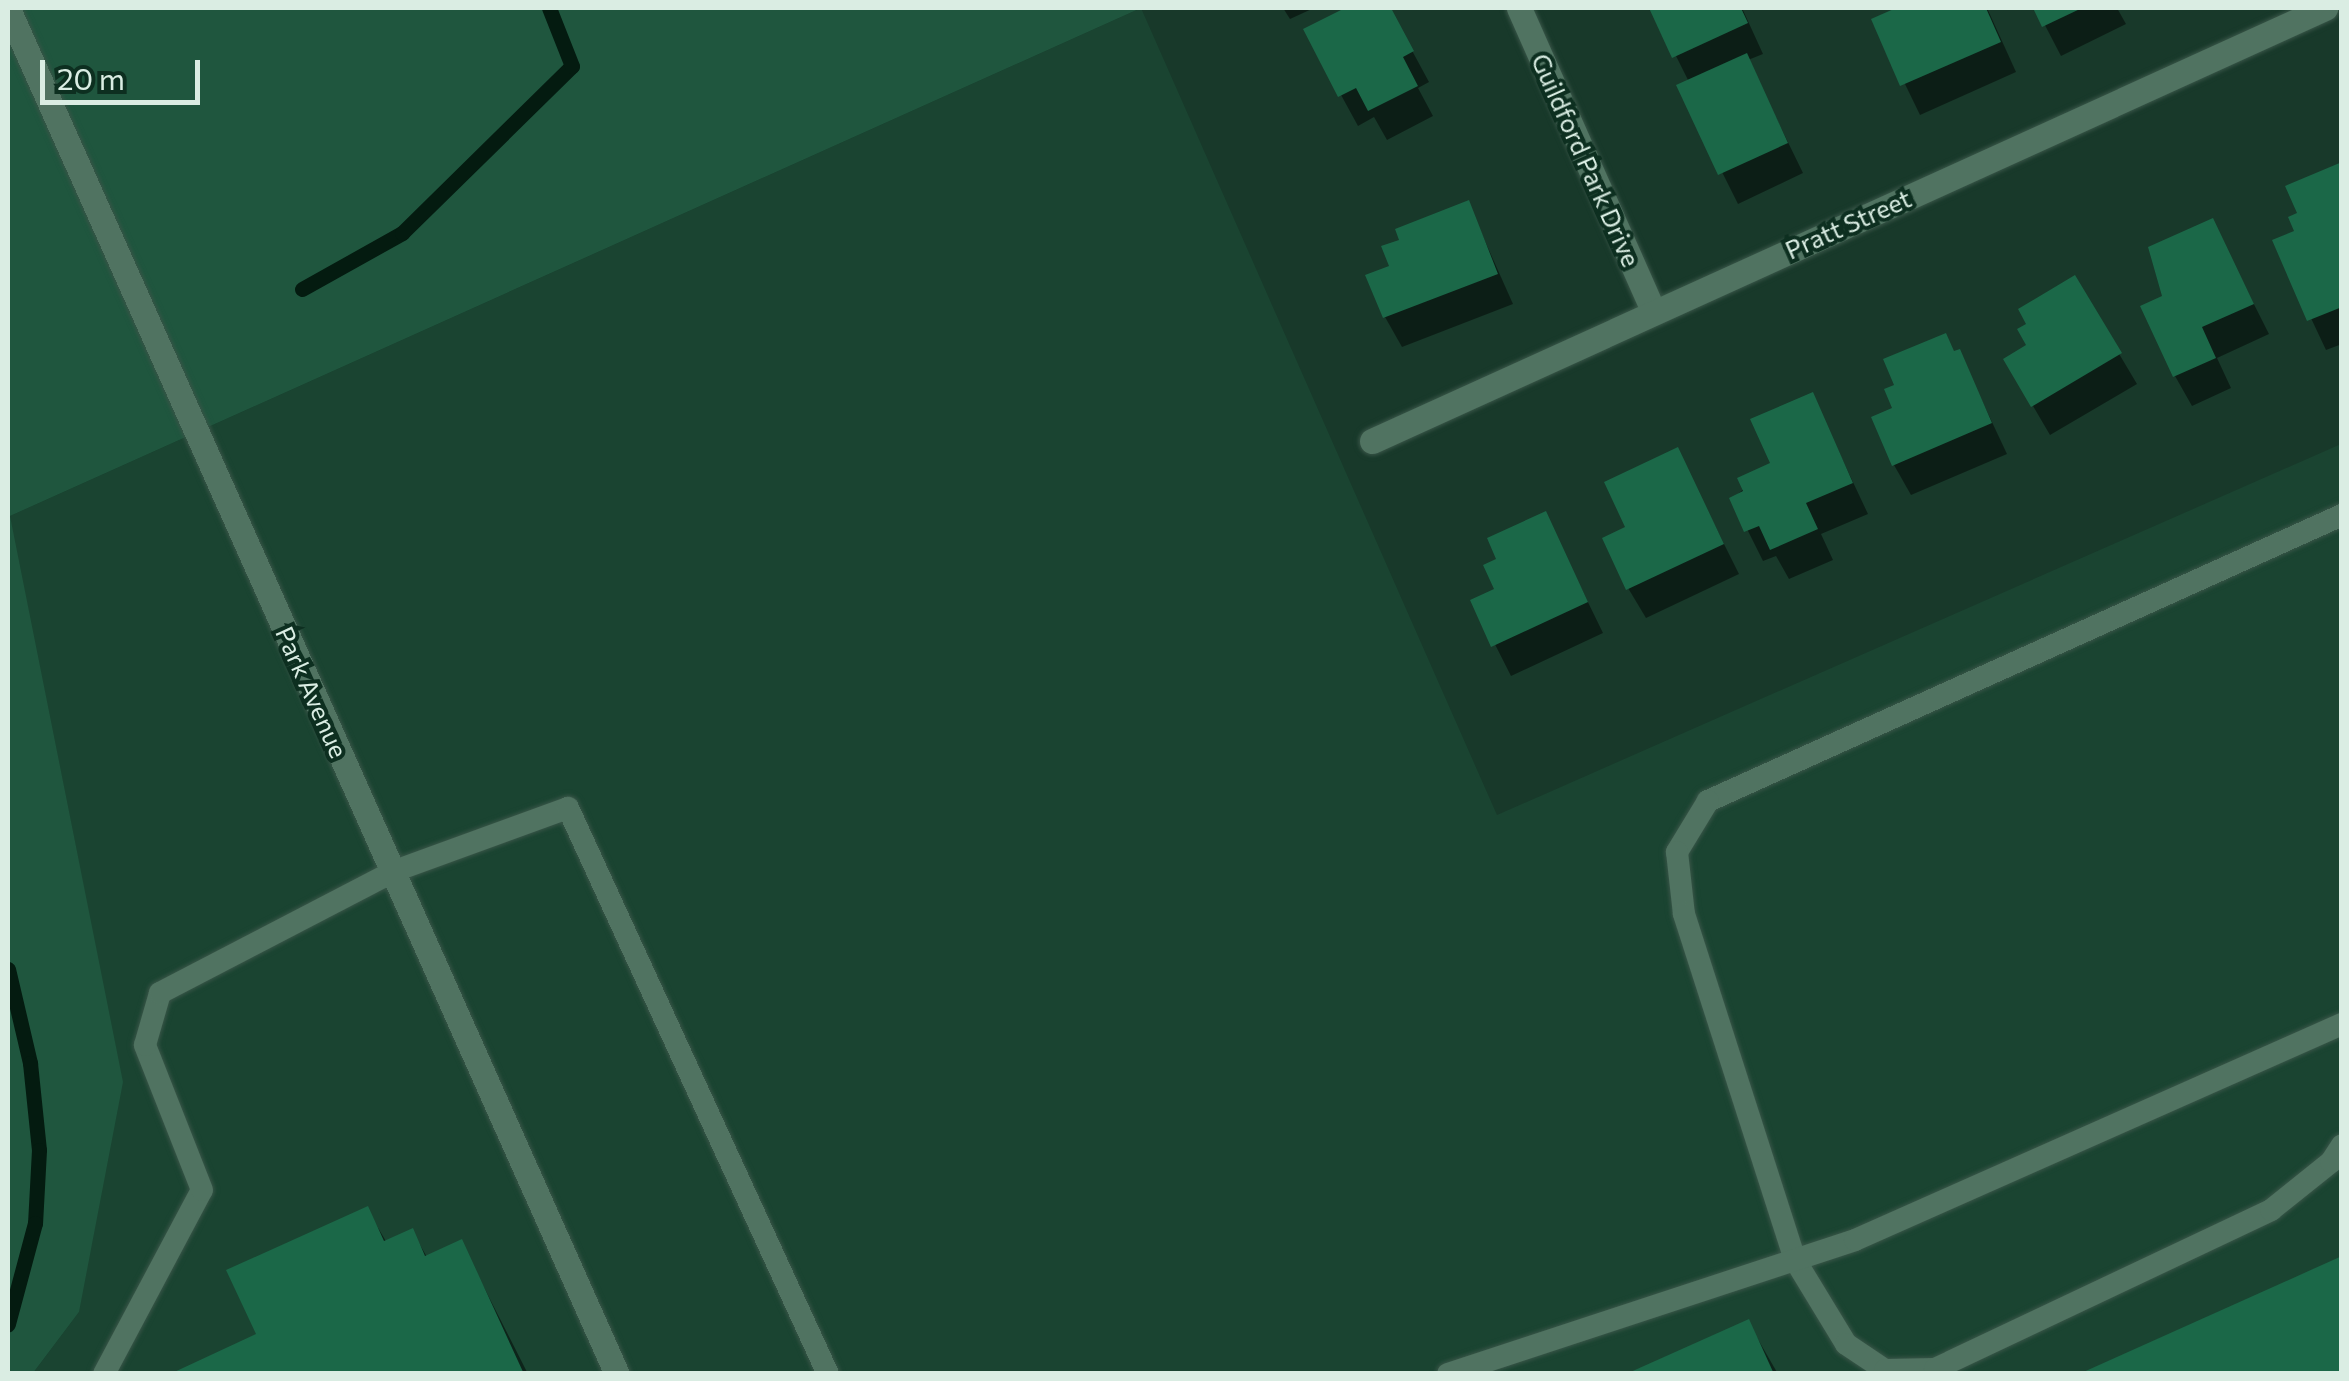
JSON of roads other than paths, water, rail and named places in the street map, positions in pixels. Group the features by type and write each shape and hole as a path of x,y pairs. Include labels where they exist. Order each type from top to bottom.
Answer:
{"street":[{"name":"Guildford Park Drive","path":"1519,8 1654,312"},
{"name":"Pratt Street","path":"1372,441 2324,8"},
{"name":"Park Avenue","path":"8,9 617,1374"}],"lane":[{"path":"2342,515 1708,801 1677,852 1684,914 1795,1260 1846,1344 1885,1370 1935,1369 2271,1210 2342,1145"},
{"path":"104,1374 202,1190 145,1045 160,993 392,872 568,808 828,1374"},
{"path":"1448,1374 1855,1240 2342,1024"}],"waterway":[{"path":"302,289 402,233 572,66 549,8"},
{"path":"8,969 30,1063 39,1150 35,1223 8,1324"}]}
